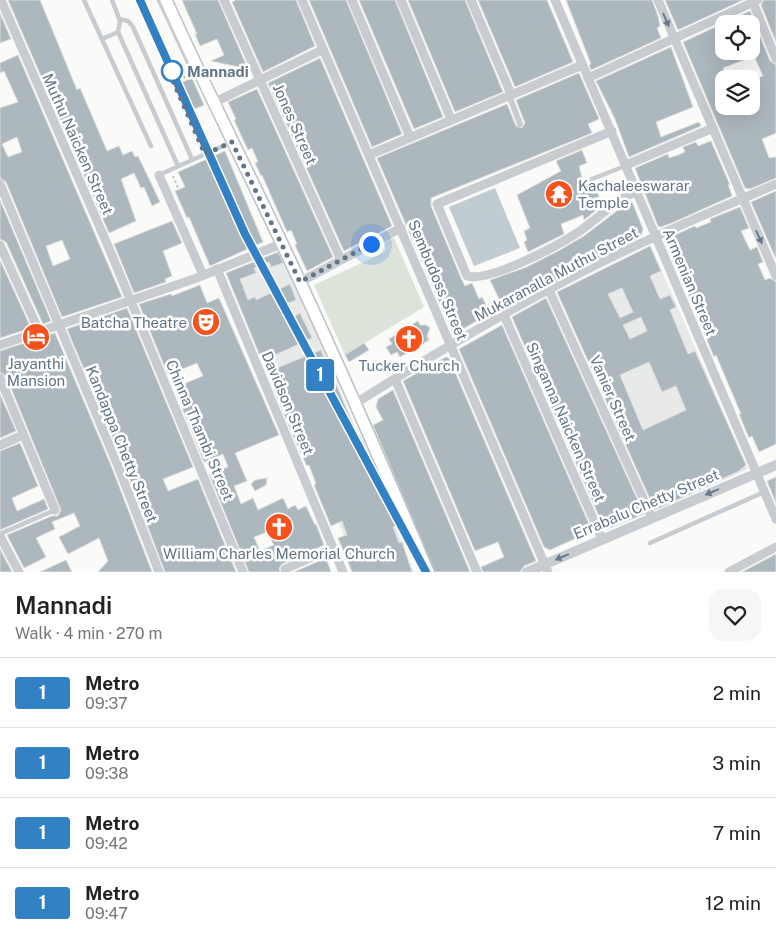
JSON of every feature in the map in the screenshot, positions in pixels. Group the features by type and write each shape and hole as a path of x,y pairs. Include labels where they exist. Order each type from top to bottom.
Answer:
{"main road":[{"path":"166,0 356,403 428,572"}],"street":[{"name":"Muthu Naicken Street","path":"1,0 131,299"},
{"name":"Jones Street","path":"224,0 341,260"},
{"name":"Sembudoss Street","path":"302,0 546,568"},
{"path":"352,0 410,137"},
{"path":"401,0 451,120"},
{"path":"471,0 510,94 520,124"},
{"name":"Armenian Street","path":"555,0 776,519"},
{"path":"658,0 776,276"},
{"path":"588,78 755,1 776,59"},
{"path":"213,103 322,50"},
{"path":"369,154 510,94 582,66"},
{"path":"626,165 713,128"},
{"path":"612,131 437,204 466,276 487,276 555,245 583,228 611,205 637,190"},
{"path":"158,175 203,275"},
{"name":"Kandappa Chetty Street","path":"0,184 118,466 159,572"},
{"name":"Mukaranalla Muthu Street","path":"356,403 504,315 604,261 776,184"},
{"path":"300,282 401,228"},
{"path":"1,342 59,326 131,299 194,279 281,244"},
{"path":"0,245 39,331"},
{"name":"Davidson Street","path":"217,270 343,572"},
{"name":"Vanier Street","path":"549,290 652,518"},
{"name":"Chinna Thambi Street","path":"131,299 243,572"},
{"name":"Singanna Naicken Street","path":"504,315 602,539"},
{"path":"0,378 55,510"},
{"path":"395,379 477,572"},
{"path":"0,445 23,435"},
{"name":"Errabalu Chetty Street","path":"527,572 546,568 602,539 776,464"},
{"path":"0,535 19,572"},
{"path":"729,572 776,547"},
{"path":"285,569 333,548"}],"lane":[{"path":"84,0 151,146"},
{"path":"112,0 119,18 118,32 178,166"},
{"path":"138,0 205,154"},
{"path":"159,0 193,73"},
{"path":"119,18 128,21 133,27 192,159"},
{"path":"102,39 118,32"},
{"path":"158,175 232,142"},
{"path":"587,181 626,165"},
{"path":"650,543 764,492"},
{"path":"0,535 55,510"}],"path":[{"path":"174,81 193,73"},
{"path":"184,76 186,80"},
{"path":"170,170 179,190"}],"shaded area":[{"path":"495,188 520,248 474,266 449,207"},
{"path":"394,238 424,307 345,355 314,285 383,253 386,250 385,242"},
{"path":"652,248 748,469 660,509 563,295"},
{"path":"284,253 414,572 359,572 234,272"}],"building":[{"path":"8,0 40,0 77,90 80,88 107,151 119,146 123,155 132,151 135,157 138,156 160,202 152,206 144,187 141,188 134,173 121,179 136,221 109,233"},
{"path":"182,0 218,0 248,69 211,61 224,55 217,39 200,46 195,34 197,34"},
{"path":"236,0 296,0 315,46 263,72 232,2"},
{"path":"309,0 346,0 402,134 372,147"},
{"path":"359,0 395,0 443,117 414,129"},
{"path":"408,0 465,0 503,92 455,112"},
{"path":"478,0 547,0 573,62 515,87"},
{"path":"566,0 652,0 658,16 660,26 657,28 661,38 591,70 589,65 591,64"},
{"path":"665,0 743,0 678,30"},
{"path":"764,0 776,0 776,42 761,5"},
{"path":"750,11 752,15 741,15"},
{"path":"0,13 11,39 0,43"},
{"path":"715,27 715,60 744,60 723,68 724,70 715,70 715,115 760,115 760,77 763,76 756,60 760,60 760,36 770,61 776,65 776,133 762,139 769,158 776,157 776,178 750,189 745,188 683,42"},
{"path":"671,47 693,107 656,122 661,137 699,122 701,126 629,157 615,119 596,81"},
{"path":"18,55 122,297 62,317 6,182 0,178 0,108 18,102 4,71 0,73 0,63","holes":["17,137 22,152 8,157 2,144","62,240 70,259 53,266 46,246"]},
{"path":"320,58 392,226 344,251 268,83"},
{"path":"579,73 599,119 588,124 592,133 431,198 431,206 465,286 472,283 479,299 482,297 490,313 456,333 452,331 377,158 507,104 516,126 522,128 525,123 516,100"},
{"path":"192,78 204,105 192,110 180,83"},
{"path":"257,89 333,257 307,271 295,245 297,244 291,230 287,232 255,163 258,162 252,148 248,150 228,102"},
{"path":"711,141 730,185 728,184 732,196 674,222 661,227 658,226 635,168 668,154 669,158 678,155 685,152 683,147 696,142 698,146"},
{"name":"Kachaleeswarar Temple","path":"582,150 587,163 579,166 583,183 589,192 596,189 599,197 592,200 596,210 584,220 583,215 561,224 564,234 528,252 524,242 527,240 524,231 530,228 517,195 561,171 556,161"},
{"path":"225,151 263,242 210,266 189,217 187,218 175,191 185,187 178,172"},
{"path":"776,191 776,257 775,257 751,202"},
{"path":"0,200 51,321 43,324 6,242 0,239"},
{"path":"632,202 643,229 641,236 506,306 505,303 502,305 490,280 527,267 560,250 584,236 622,207"},
{"path":"740,207 749,228 741,231 750,250 757,247 763,262 758,264 765,280 770,278 776,282 776,444 759,452 752,436 749,438 716,355 714,357 665,242 666,239 695,226 696,228 711,222 710,219"},
{"path":"172,221 182,243 163,251 172,276 165,279 166,282 134,293 114,244"},
{"path":"650,246 661,271 650,276 660,299 670,295 676,307 670,310 688,354 695,351 746,465 739,471 655,510 557,292","holes":["622,288 633,312 620,318 608,294","641,317 647,331 630,339 623,325","649,362 662,392 676,386 686,410 643,430 620,375"]},
{"path":"278,252 283,263 271,267 269,262 254,268 256,273 240,279 248,300 255,297 256,300 290,284 296,300 288,303 293,317 300,313 312,338 262,361 226,273"},
{"path":"0,260 31,328 0,338"},
{"path":"200,285 207,303 219,298 279,435 235,453 247,481 234,486 241,504 253,498 258,510 283,498 288,509 295,505 298,510 306,506 316,524 324,545 282,564 279,568 280,572 249,572 209,474 228,467 223,454 204,462 174,388 203,376 197,363 168,375 139,304 171,294 172,296","holes":["267,532 274,545 260,551 254,537"]},
{"path":"546,298 644,514 605,530 512,317"},
{"path":"127,308 193,467 163,479 168,491 198,479 236,572 165,572 124,464 67,329"},
{"name":"Tucker Church","path":"418,321 420,325 426,325 430,328 427,336 429,340 400,357 397,352 391,355 386,347 392,344 389,339"},
{"path":"502,325 592,531 550,550 544,547 459,349"},
{"path":"55,333 112,468 152,572 98,572 108,561 99,538 68,554 59,537 80,526 74,513 52,522 55,529 36,538 46,557 24,568 7,535 52,516 58,516 61,510 6,376 0,372 0,351"},
{"path":"364,343 369,350 349,362 345,355"},
{"path":"321,350 334,385 336,384 358,437 360,436 365,446 396,526 393,527 399,543 402,542 412,572 352,572 338,538 347,535 342,521 331,526 314,485 316,484 309,465 307,466 293,436 267,372"},
{"path":"446,357 449,358 536,561 524,566 520,572 483,572 481,567 504,557 498,542 475,551 403,381"},
{"path":"393,390 470,572 435,572 373,425 383,420 376,407 378,399"},
{"path":"0,394 16,431 0,438"},
{"path":"20,443 38,486 12,498 17,511 44,499 48,509 0,530 0,451"},
{"path":"776,477 776,503 767,481"},
{"path":"267,478 266,485 255,491 251,484 255,480"},
{"path":"0,549 12,572 0,572"},
{"path":"776,554 776,572 742,572"},
{"path":"326,558 331,572 294,572"},
{"path":"66,560 72,572 40,572"}],"metro line":[{"name":"1","path":"140,0 245,234 426,572"}],"place":[{"name":"Mannadi","path":"172,71"},
{"name":"Kachaleeswarar Temple","path":"559,194"},
{"name":"Batcha Theatre","path":"206,322"},
{"name":"Jayanthi Mansion","path":"36,337"},
{"name":"Tucker Church","path":"409,339"},
{"name":"William Charles Memorial Church","path":"279,527"}],"route":[{"path":"172,71 166,65 205,154 232,142 300,282 371,244"}]}
